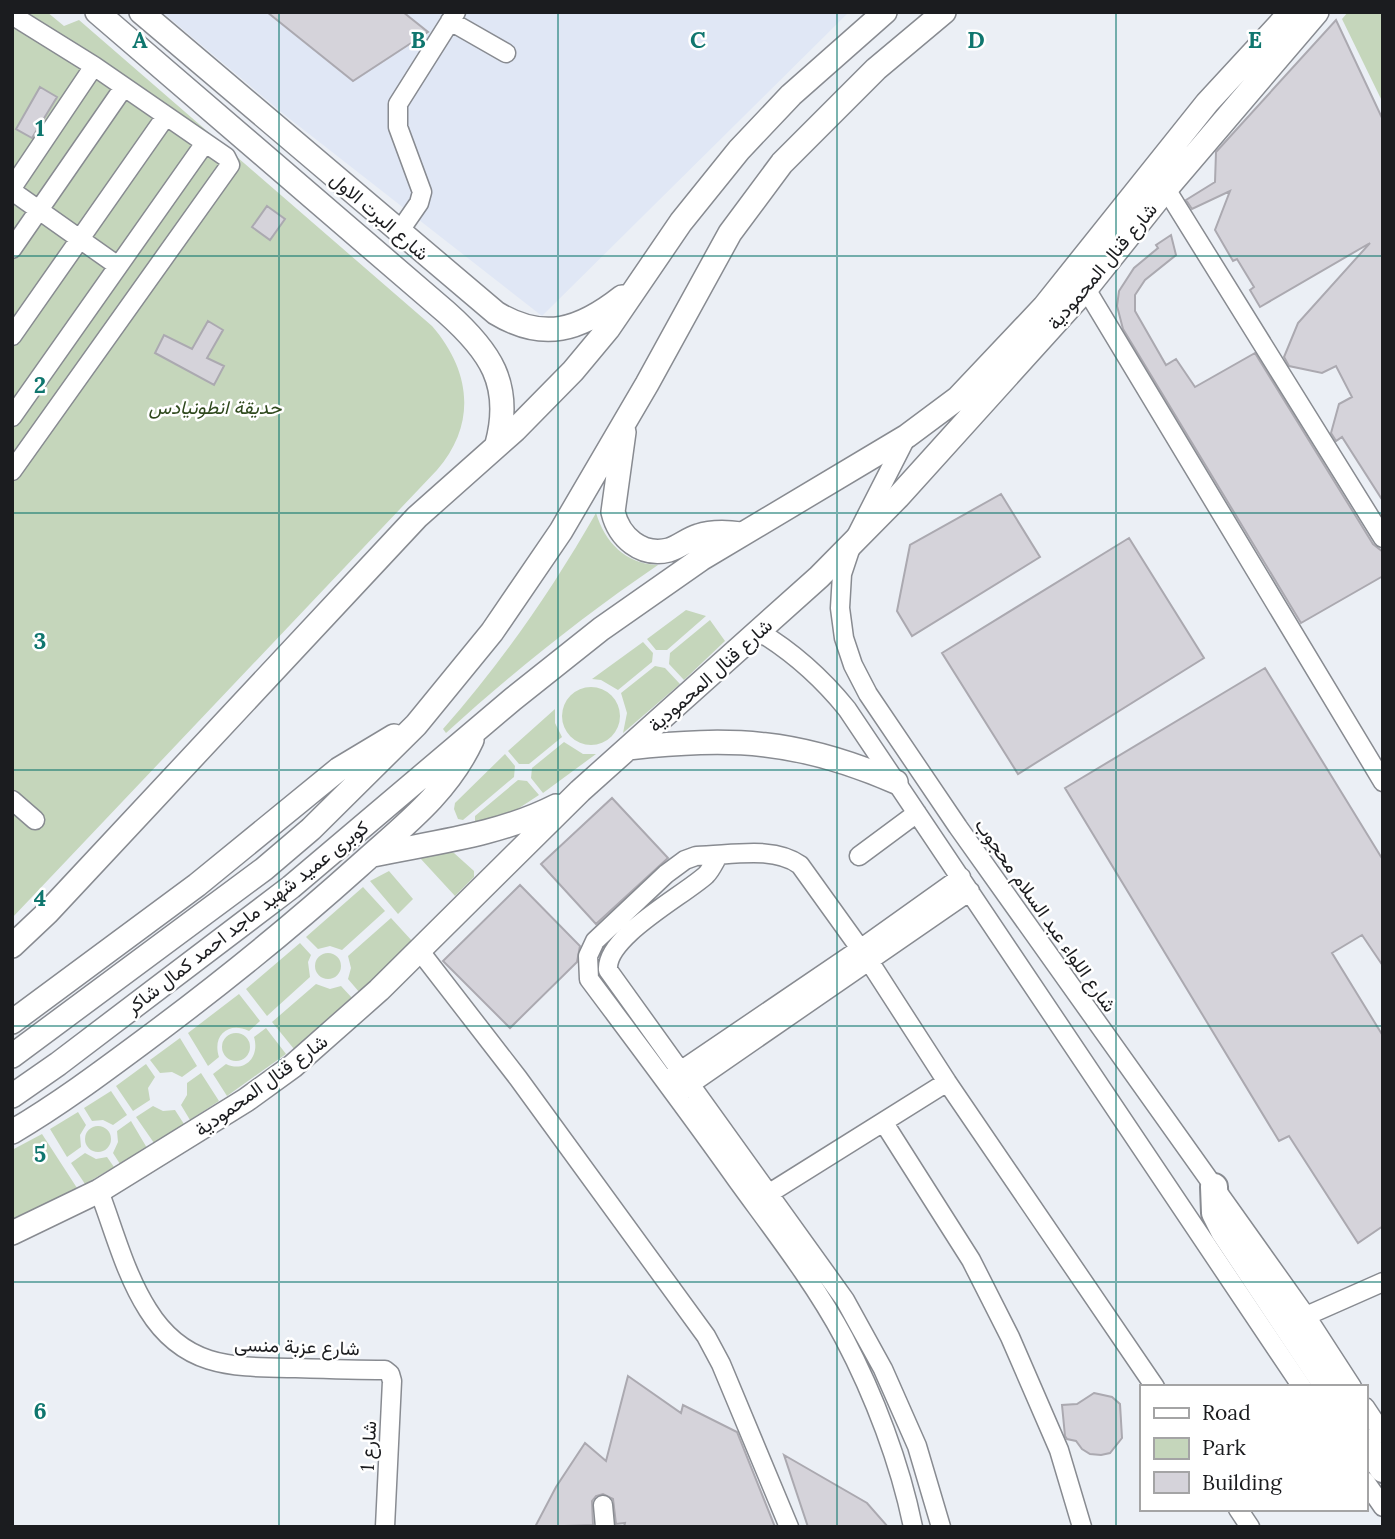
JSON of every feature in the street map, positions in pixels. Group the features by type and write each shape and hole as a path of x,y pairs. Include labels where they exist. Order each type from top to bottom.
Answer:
{"highway":[{"path":"1214,1187 1215,1213 1224,1231 1327,1385"},
{"path":"1367,1445 1383,1469"}],"main road":[{"name":"شارع البرت الاول","path":"97,12 473,338 497,373 503,399 503,421 497,444"},
{"name":"شارع البرت الاول","path":"141,12 495,313 516,325 541,330 562,328 589,320 641,282"},
{"path":"12,946 410,525 514,430 573,371 641,282 681,222 739,150 791,95 886,12"},
{"path":"12,1022 197,885 339,769 416,725 492,632 561,531 647,384 730,233 782,163 876,69 944,12"},
{"name":"شارع قنال المحمودية","path":"741,534 907,436 958,398 1044,307 1207,103 1291,12"},
{"name":"شارع قنال المحمودية","path":"12,1233 99,1191 199,1131 293,1066 337,1029 580,791 758,631 898,498 1086,289 1166,188 1317,12"},
{"path":"196,97 215,75"},
{"path":"626,418 613,512 625,537 641,548 660,551 713,532 741,534"},
{"name":"كوبرى عميد شهيد ماجد احمد كمال شاكر","path":"12,1096 291,887 524,690 601,629 741,534"},
{"name":"كوبرى عميد شهيد ماجد احمد كمال شاكر","path":"12,1056 264,869 311,829 416,725"},
{"path":"12,1132 77,1090 169,1023 270,943 434,799 458,767 477,731"},
{"path":"628,748 718,741 765,743 812,751 896,782"},
{"path":"370,856 515,824 559,805 580,791"}],"street":[{"path":"12,15 94,66 228,159 230,169 12,471"},
{"path":"399,232 419,203 422,192 398,127 398,104 453,17 506,53"},
{"path":"94,66 12,190 118,266"},
{"path":"12,249 124,87"},
{"path":"12,336 166,116"},
{"path":"12,417 205,143"},
{"path":"1166,188 1383,538"},
{"path":"1086,289 1383,782"},
{"name":"شارع اللواء عبد السلام محجوب","path":"907,436 852,544 842,574 841,618 853,665 869,694 958,827 1306,1316 1351,1385"},
{"path":"758,631 797,658 832,691 965,884 1301,1385"},
{"path":"12,800 35,820"},
{"path":"859,856 917,813"},
{"path":"941,1527 916,1446 883,1369 845,1300 761,1198 677,1083 589,979 588,957 595,941 641,896 685,860 696,856 769,855 792,859 808,876 865,955 947,1082 1154,1385"},
{"path":"677,1083 608,970 608,959 616,946 639,925 705,876 718,856"},
{"path":"677,1083 965,884"},
{"path":"419,950 519,1078 706,1336 721,1364 789,1527"},
{"path":"589,979 608,970"},
{"path":"761,1198 947,1082"},
{"path":"884,1123 971,1261 1010,1337 1059,1450 1082,1527"},
{"name":"شارع عزبة منسى","path":"99,1191 146,1308 169,1336 183,1347 198,1356 233,1367 385,1370"},
{"path":"761,1198 845,1339 888,1440 913,1527"},
{"path":"1306,1316 1383,1282"},
{"name":"شارع 1","path":"385,1370 392,1381 386,1527"},
{"path":"1367,1410 1383,1434"},
{"path":"1367,1484 1383,1507"},
{"path":"603,1505 605,1527"},
{"path":"1239,1511 1250,1527"}],"shaded area":[{"path":"162,12 849,12 542,316 286,116"}],"green space":[{"name":"حديقة انطونيادس","path":"12,12 47,12 64,26 79,20 432,326 455,361 464,398 459,434 437,470 12,918"},
{"path":"1348,12 1383,12 1383,103 1342,19"},
{"path":"596,513 611,542 626,556 646,564 658,565 549,645 446,733 443,729 486,678 525,625"},
{"path":"686,610 706,616 667,650 656,650 647,639"},
{"path":"710,620 725,641 684,680 669,664 670,653"},
{"path":"643,642 653,653 652,662 618,690 601,680 592,679"},
{"path":"655,666 665,668 680,684 623,733 627,713 621,693"},
{"path":"591,687 602,689 615,700 620,716 618,727 607,740 591,745 580,743 567,732 562,716 564,705 575,692"},
{"path":"555,709 555,723 562,737 529,764 519,764 508,751"},
{"path":"564,742 583,754 596,754 543,793 531,778 532,768"},
{"path":"505,754 515,766 514,777 463,820 458,819 455,803"},
{"path":"518,780 527,781 539,795 513,812 475,822 475,816"},
{"path":"443,851 454,853 474,871 474,877 455,896 420,858"},
{"path":"389,871 413,899 398,914 370,881"},
{"path":"363,887 385,911 342,950 330,946 318,949 306,937"},
{"path":"391,918 413,942 360,993 348,979 351,968 348,956"},
{"path":"300,943 311,955 308,962 310,977 267,1016 246,989"},
{"path":"328,953 337,957 341,966 337,975 328,979 319,975 315,966 319,957"},
{"path":"316,984 330,989 341,986 353,999 294,1049 272,1022"},
{"path":"239,994 260,1021 249,1031 234,1028 224,1032 218,1043 219,1057 208,1066 188,1033"},
{"path":"266,1028 286,1054 227,1096 213,1074 226,1064 245,1065 255,1051 254,1037"},
{"path":"236,1033 246,1037 250,1047 246,1057 236,1061 226,1057 222,1047 226,1037"},
{"path":"180,1038 197,1066 182,1077 172,1072 160,1073 150,1060"},
{"path":"146,1064 155,1077 148,1088 150,1100 133,1111 116,1086"},
{"path":"201,1073 219,1101 190,1120 181,1105 187,1095 187,1083"},
{"path":"111,1091 127,1115 113,1125 103,1120 92,1121 84,1108"},
{"path":"153,1106 163,1111 175,1110 184,1124 154,1143 136,1117"},
{"path":"78,1112 86,1125 80,1135 81,1147 67,1157 50,1129"},
{"path":"131,1121 147,1148 120,1164 113,1153 118,1142 117,1131"},
{"path":"98,1126 107,1130 111,1139 107,1148 98,1152 89,1148 85,1139 89,1130"},
{"path":"42,1134 77,1188 12,1221 12,1150"},
{"path":"85,1153 96,1159 107,1157 114,1167 85,1184 71,1163"}],"building":[{"path":"267,12 403,12 428,32 353,81"},
{"path":"1336,20 1383,120 1383,501 1342,437 1336,441 1331,433 1339,404 1352,397 1336,366 1322,373 1289,366 1284,357 1298,323 1370,243 1260,307 1250,290 1254,287 1237,259 1233,261 1215,230 1230,191 1192,209 1186,200 1215,182 1216,152"},
{"path":"40,87 57,97 32,138 16,129"},
{"path":"267,206 285,219 270,240 252,227"},
{"path":"1171,235 1176,255 1145,280 1135,295 1135,311 1166,365 1176,359 1195,387 1255,353 1373,544 1383,552 1383,576 1301,623 1123,329 1117,306 1119,291 1134,268 1158,248 1156,245"},
{"path":"208,321 223,330 207,358 224,366 214,385 155,353 164,335 192,349"},
{"path":"1001,494 1040,557 912,636 897,611 910,545"},
{"path":"1129,538 1204,658 1018,774 942,653"},
{"path":"1265,668 1383,860 1383,966 1362,935 1332,953 1383,1036 1383,1226 1358,1243 1289,1136 1279,1141 1065,788"},
{"path":"612,798 668,858 596,924 541,864"},
{"path":"520,885 580,946 577,962 510,1028 443,961"},
{"path":"628,1376 681,1413 683,1405 737,1432 775,1527 624,1527 625,1523 616,1524 613,1499 603,1494 592,1501 593,1525 535,1527 556,1487 585,1443 606,1461"},
{"path":"1094,1393 1112,1397 1120,1404 1122,1438 1110,1453 1101,1455 1090,1454 1076,1441 1065,1436 1062,1405 1077,1404"},
{"path":"784,1455 867,1503 888,1527 808,1527"}]}
